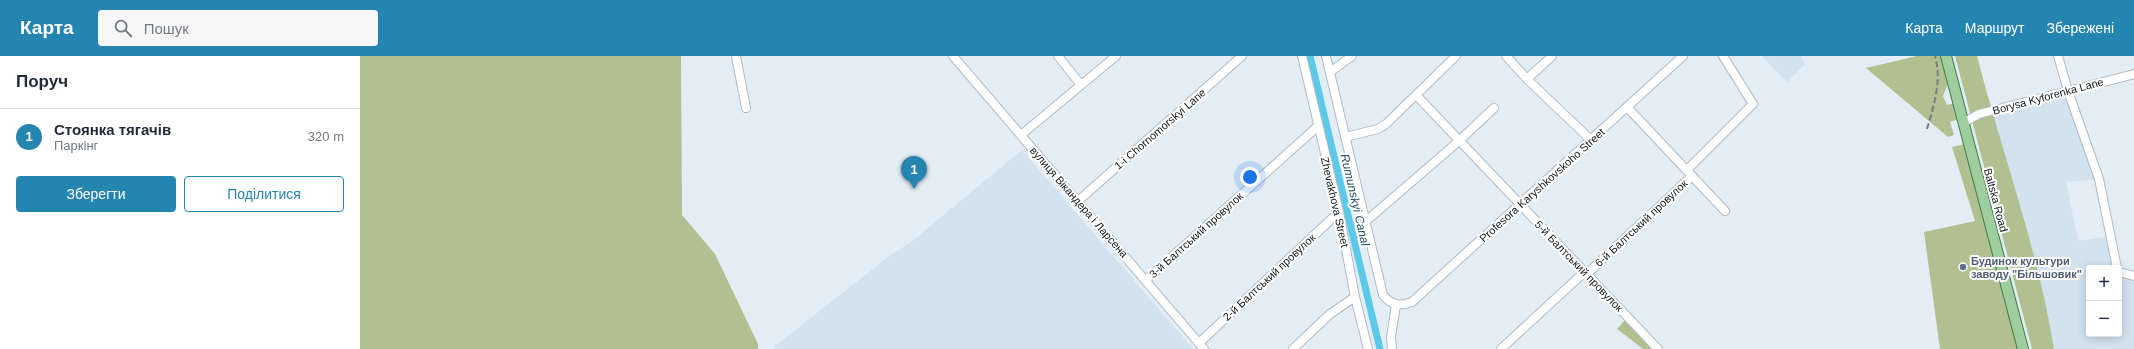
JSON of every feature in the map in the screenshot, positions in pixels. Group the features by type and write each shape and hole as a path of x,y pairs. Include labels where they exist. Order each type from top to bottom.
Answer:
{"main road":[{"name":"Baltska Road","path":"1946,56 2023,349"}],"street":[{"path":"736,56 746,108"},
{"name":"вулиця Вікандера і Ларсена","path":"953,56 1202,346"},
{"path":"1058,56 1081,85"},
{"path":"1021,134 1116,56"},
{"name":"1-i Chornomorskyi Lane","path":"1078,201 1242,56"},
{"name":"Zhevakhova Street","path":"1302,56 1317,127 1339,212 1355,297 1368,349"},
{"path":"1326,56 1383,295 1396,305 1390,337 1392,349"},
{"path":"1330,72 1352,56"},
{"path":"1345,137 1378,129 1386,124 1456,56"},
{"path":"1506,56 1527,79 1591,140"},
{"path":"1527,79 1552,56"},
{"name":"Profesora Karyshkovskoho Street","path":"1396,305 1412,302 1683,56"},
{"name":"6-й Балтський провулок","path":"1501,349 1585,273 1689,173 1753,104 1723,56"},
{"path":"2058,56 2068,91 2100,179 2117,265"},
{"name":"Borysa Kyforenka Lane","path":"1963,122 1979,114 2134,74"},
{"name":"5-й Балтський провулок","path":"1416,96 1658,349"},
{"path":"1627,107 1725,211"},
{"path":"1365,222 1459,141 1494,108"},
{"name":"3-й Балтський провулок","path":"1146,280 1317,127"},
{"name":"2-й Балтський провулок","path":"1202,346 1339,212"},
{"path":"2122,273 2134,276"},
{"path":"1292,349 1330,314 1355,297"}],"shaded area":[{"path":"1762,56 1801,56 1805,64 1787,82"},
{"path":"2068,93 2098,179 2066,182 2078,241 2110,236 2116,265 2086,265 2086,337 2122,337 2122,276 2125,280 2134,278 2134,349 2054,349 2033,252 1992,112"},
{"path":"1022,150 1193,349 775,349 775,346 892,254 911,242"}],"green space":[{"path":"360,56 681,56 682,215 715,254 758,344 758,349 360,349"},
{"path":"1917,56 1942,56 1949,81 1943,96 1947,105 1956,103 1961,118 1950,122 1954,135 1948,137 1866,68"},
{"path":"1955,56 1977,56 2039,275 2054,349 2032,349"},
{"path":"1966,144 2019,349 1940,349 1924,232 1975,221 1952,147"},
{"path":"1626,319 1655,349 1643,349 1617,329"}],"waterway":[{"name":"Rumunskyi Canal","path":"1310,56 1380,349"}],"railway":[{"path":"1927,129 1934,102 1938,74 1935,56"}],"place":[{"name":"Стоянка тягачів","path":"914,189"},
{"name":"Будинок культури заводу \"Більшовик\"","path":"1963,267"}]}
